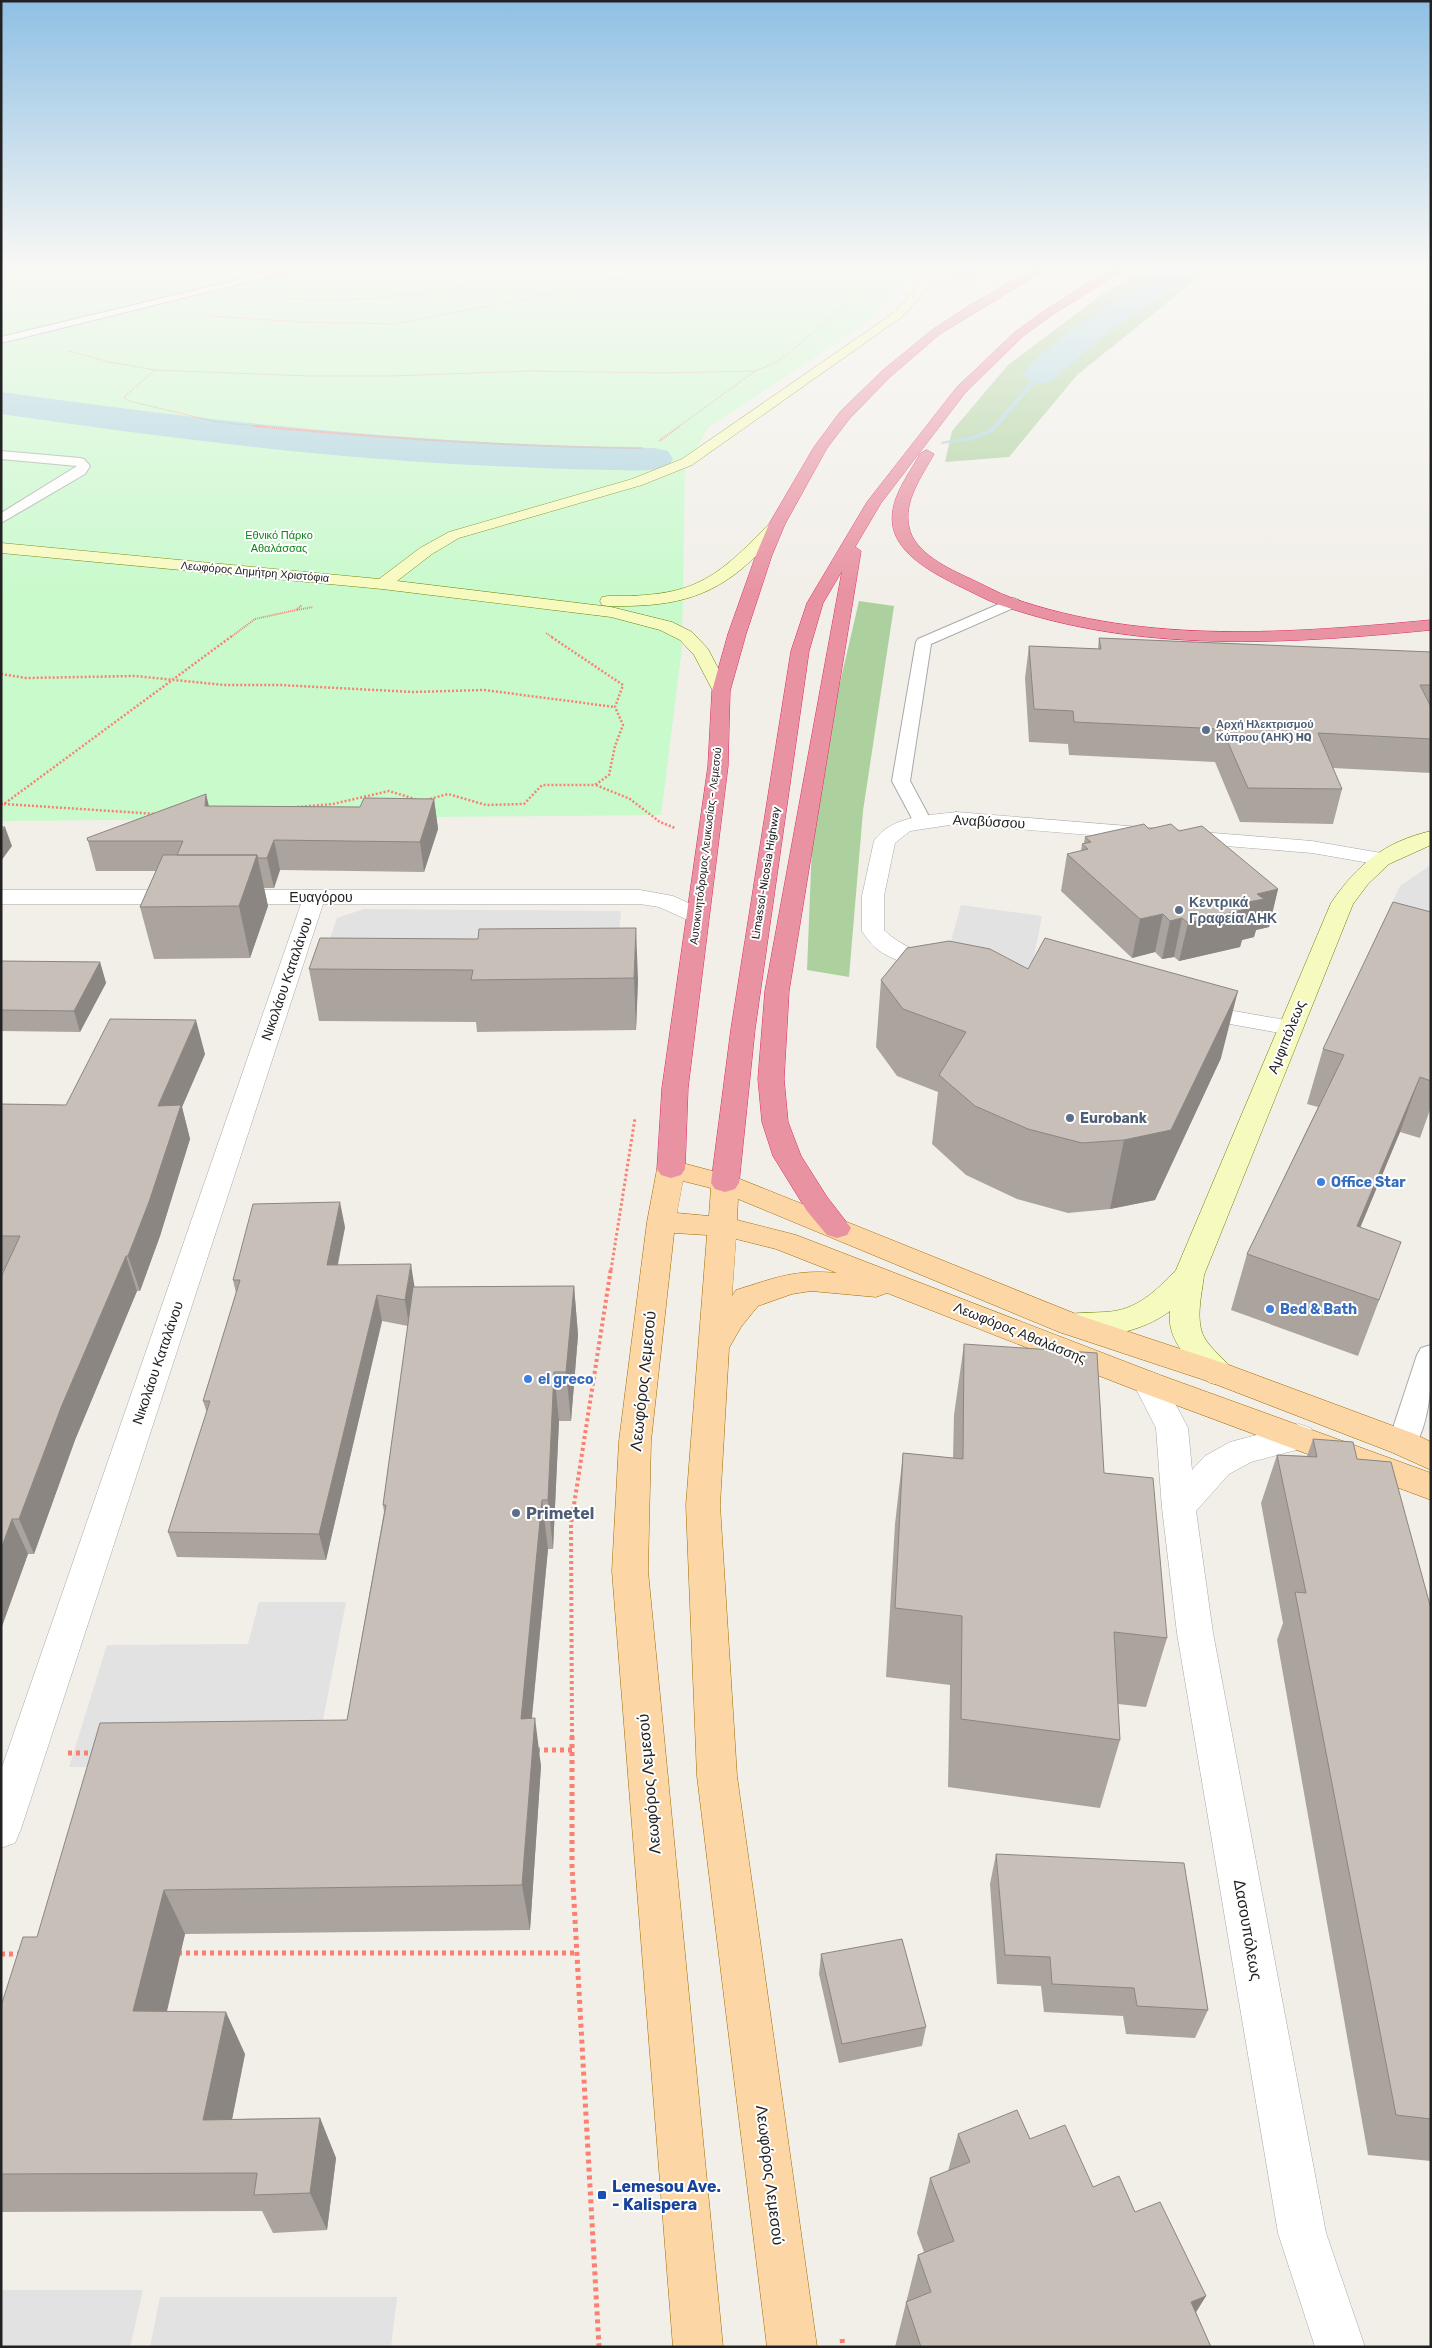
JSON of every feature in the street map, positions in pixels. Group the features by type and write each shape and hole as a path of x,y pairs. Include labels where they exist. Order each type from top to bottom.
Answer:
{"highway":[{"name":"Αυτοκινητόδρομος Λευκωσίας - Λεμεσού","path":"671,1169 675,1088 718,766 721,691 751,589 777,524 821,447 845,415 885,375"},
{"path":"977,375 961,390 905,497 900,511 901,528 909,542 939,568 959,580 1013,603 1073,620 1115,628 1206,637 1302,635 1431,625"},
{"name":"Limassol-Nicosia Highway","path":"725,1183 743,1029 800,651 815,603 874,502 961,390"},
{"path":"837,1228 817,1204 787,1156 775,1122 771,1079 777,991 856,532"}],"main road":[{"path":"382,584 439,543 475,527 637,482 687,462 813,375"},
{"name":"Λεωφόρος Δημήτρη Χριστόφια","path":"509,598 629,601 664,598 692,592 710,585 724,576 777,524"},
{"name":"Λεωφόρος Δημήτρη Χριστόφια","path":"1,548 382,584 509,598 611,612 666,626 686,636 702,653 721,691"},
{"path":"422,555 417,580 421,584 439,590"},
{"name":"Αμφιπόλεως","path":"1218,1374 1190,1341 1184,1317 1189,1276 1342,903 1360,879 1381,859 1431,837"},
{"name":"Λεωφόρος Αθαλάσσης","path":"671,1169 725,1183 1070,1324 1218,1374 1403,1443 1431,1457"},
{"name":"Λεωφόρος Λεμεσού","path":"671,1169 662,1222 635,1441 630,1571 698,2347"},
{"name":"Limassol-Nicosia Highway","path":"721,1226 725,1183"},
{"name":"Λεωφόρος Αθαλάσσης","path":"662,1222 721,1226 770,1237 918,1292 1149,1383 1431,1487"},
{"name":"Λεωφόρος Λεμεσού","path":"721,1226 703,1505 717,1776 792,2347"},
{"name":"Αμφιπόλεως","path":"1070,1324 1126,1321 1153,1308 1174,1292 1189,1276"},
{"path":"712,1350 730,1320 747,1298 790,1284 812,1281 847,1283 918,1292"}],"street":[{"name":"Αναβύσσου","path":"961,969 923,962 886,945 873,930 873,896 885,842 904,826 956,818 1312,847 1381,859"},
{"name":"Ευαγόρου","path":"7,897 640,897 665,901 698,916"},
{"path":"1,918 7,897"},
{"name":"Νικολάου Καταλάνου","path":"1,1829 314,897"},
{"path":"1172,1008 1291,1028"},
{"name":"Δασουπόλεως","path":"1149,1383 1172,1428 1179,1508 1195,1633 1302,2233 1332,2328 1340,2347"},
{"path":"1179,1508 1217,1465 1242,1451 1299,1437"}],"lane":[{"path":"1,455 80,462 84,466 80,472 1,519"},
{"path":"923,822 901,781 924,642 1013,603"},
{"path":"1403,1443 1431,1355"}],"path":[{"path":"150,375 124,397 129,401 217,422 360,436 552,447 650,448"},
{"path":"272,375 431,375"},
{"path":"656,444 751,375"},
{"path":"3,804 176,679 255,619 296,610 332,579"},
{"path":"542,630 623,685 615,707 623,725 615,746 609,774 595,785"},
{"path":"1,674 26,678 135,676 224,685 280,685 413,692 484,690 615,707"},
{"path":"295,807 333,804 389,791 423,802 448,794 486,805 524,804 542,785 595,785 630,799 660,822 681,831"},
{"path":"3,804 162,814"},
{"path":"599,2347 572,1866 571,1524 636,1110"},
{"path":"533,1750 573,1750"},
{"path":"27,1753 106,1753"},
{"path":"170,1954 577,1953"},
{"path":"1,1954 31,1954"},
{"path":"841,2337 843,2347"}],"green space":[{"name":"Εθνικό Πάρκο Αθαλάσσας","path":"1,375 789,375 708,428 685,468 682,647 661,815 1,821"},
{"path":"1000,375 1078,375 1009,457 945,462 952,431"},
{"path":"859,601 894,606 863,811 849,977 807,970 813,819 832,717"}],"shaded area":[{"path":"1431,865 1431,949 1376,936 1400,886"},
{"path":"961,905 1042,916 1031,971 946,959"},
{"path":"364,909 621,911 615,973 319,972 337,918"},
{"path":"259,1602 346,1602 314,1766 69,1767 107,1645 248,1644"},
{"path":"1,2290 143,2290 130,2347 1,2347"},
{"path":"160,2297 397,2297 391,2347 150,2347"}],"building":[{"path":"1099,638 1431,652 1431,685 1420,685 1431,707 1431,739 1318,733 1342,789 1248,788 1222,729 1074,722 1073,711 1034,709 1029,646 1101,649"},
{"path":"206,794 205,806 360,807 364,798 434,799 420,842 274,840 267,858 258,858 257,855 177,855 183,841 88,841 87,838"},
{"path":"1144,824 1149,829 1171,824 1179,831 1202,826 1278,889 1257,894 1264,899 1244,903 1250,908 1188,923 1182,918 1170,921 1163,914 1140,919 1067,854 1088,849 1082,844 1091,842 1085,837"},
{"path":"163,855 257,855 239,906 140,907"},
{"path":"1393,902 1431,912 1431,1081 1420,1077 1357,1226 1401,1242 1379,1300 1247,1254 1344,1055 1323,1049"},
{"path":"636,928 634,978 471,980 473,970 309,969 320,938 478,939 479,929"},
{"path":"1045,938 1238,991 1171,1130 1124,1140 1082,1143 1028,1129 975,1106 939,1075 966,1032 903,1009 881,980 907,948 949,941 990,949 1028,969"},
{"path":"1,961 100,962 74,1011 1,1010"},
{"path":"110,1019 196,1020 158,1106 181,1105 149,1202 128,1256 126,1256 62,1405 19,1519 12,1519 1,1549 1,1277 20,1236 1,1236 1,1104 66,1105"},
{"path":"340,1202 327,1265 411,1264 405,1300 377,1295 319,1534 168,1532 210,1401 203,1401 240,1280 233,1280 253,1204"},
{"path":"574,1286 566,1372 554,1372 548,1500 542,1500 521,1719 535,1718 522,1885 164,1890 133,2011 226,2012 203,2120 320,2118 310,2193 254,2195 257,2173 1,2174 1,2006 23,1937 37,1937 100,1723 347,1720 386,1505 383,1505 413,1287"},
{"path":"964,1344 1097,1353 1104,1473 1153,1478 1167,1638 1114,1632 1120,1740 961,1719 962,1616 895,1608 903,1453 963,1459"},
{"path":"1313,1439 1353,1442 1357,1459 1391,1462 1431,1605 1431,2119 1396,2115 1295,1592 1306,1593 1277,1455 1317,1457"},
{"path":"996,1854 1184,1863 1208,2010 1137,2006 1134,1988 1052,1984 1050,1957 1005,1955"},
{"path":"902,1939 926,2027 842,2044 821,1954"},
{"path":"1017,2110 1030,2139 1065,2125 1093,2187 1119,2176 1135,2212 1160,2202 1206,2296 1191,2302 1211,2347 921,2347 906,2302 931,2292 918,2255 954,2241 930,2178 970,2162 958,2134"}],"waterway":[{"path":"943,443 973,438 991,431 1040,375"},
{"path":"1,403 82,415 327,443 490,455 654,459"}],"place":[{"name":"Αρχή Ηλεκτρισμού Κύπρου (ΑΗΚ) HQ","path":"1206,730"},
{"name":"Κεντρικά Γραφεία ΑΗΚ","path":"1179,910"},
{"name":"Eurobank","path":"1070,1118"},
{"name":"Office Star","path":"1321,1182"},
{"name":"Bed & Bath","path":"1270,1309"},
{"name":"el greco","path":"528,1379"},
{"name":"Primetel","path":"516,1513"},
{"name":"Lemesou Ave. - Kalispera","path":"602,2195"}]}
